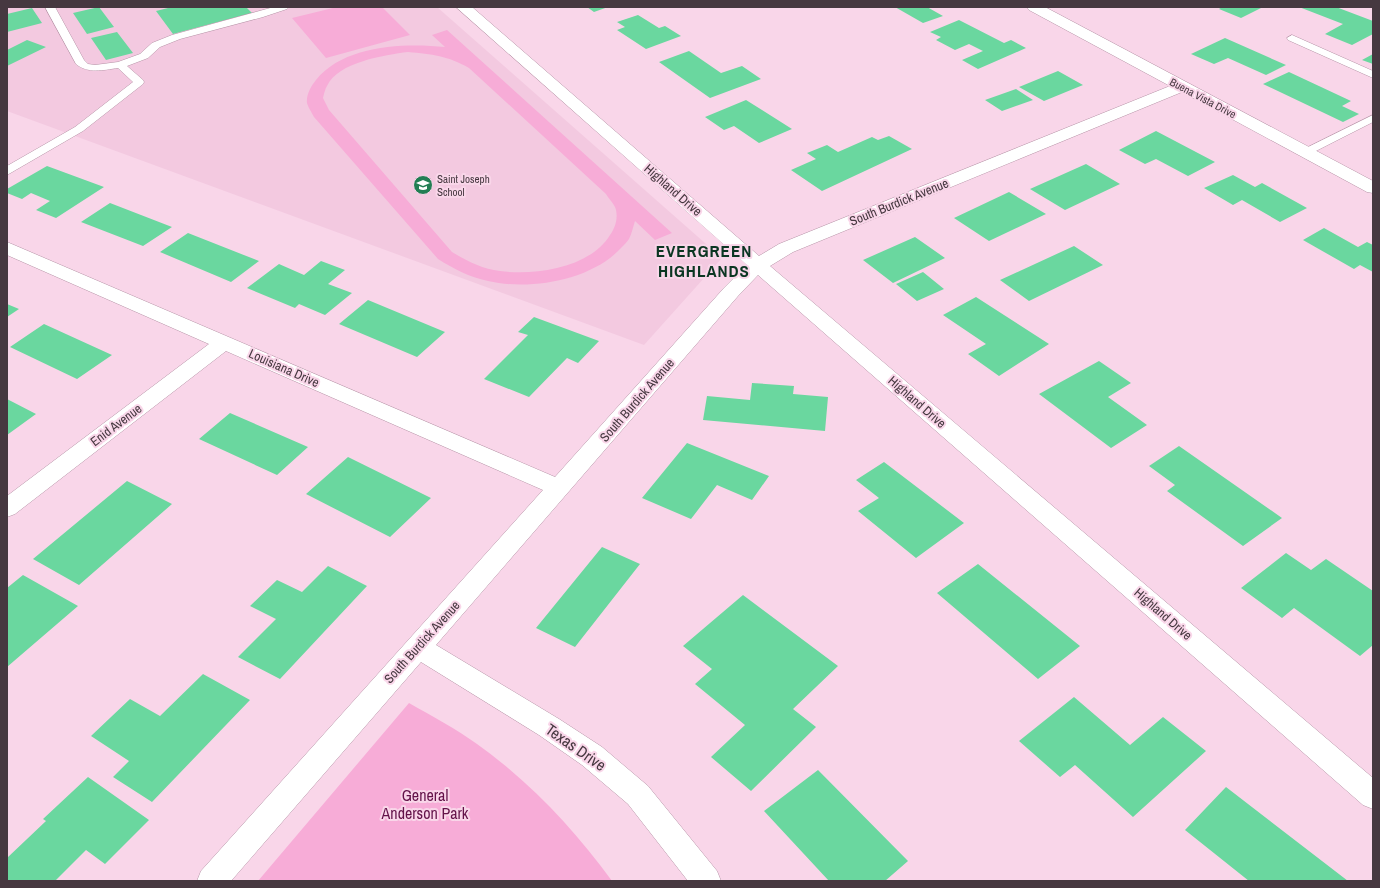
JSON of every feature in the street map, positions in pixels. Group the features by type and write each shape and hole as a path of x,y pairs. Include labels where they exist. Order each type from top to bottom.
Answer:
{"street":[{"name":"Highland Drive","path":"463,7 758,265 1373,796"},
{"name":"Buena Vista Drive","path":"1034,7 1373,188"},
{"name":"South Burdick Avenue","path":"212,881 560,488 731,292 758,265 786,248 1182,87"},
{"name":"Louisiana Drive","path":"7,248 560,488"},
{"name":"Enid Avenue","path":"7,508 225,342"},
{"name":"Texas Drive","path":"418,647 549,727 592,756 638,795 706,881"}],"lane":[{"path":"50,7 80,62 85,66 95,68 120,65 144,56 156,45 176,37 284,7"},
{"path":"1292,38 1373,75"},
{"path":"7,171 79,129 139,82 120,65"},
{"path":"1306,152 1373,118"}],"shaded area":[{"name":"Saint Joseph School","path":"7,7 437,7 722,258 644,345 7,111"}],"green space":[{"path":"337,7 382,7 410,35 326,58 292,18"},
{"path":"447,30 672,233 655,240 635,221 629,239 609,259 594,268 577,275 541,283 522,285 488,281 462,272 438,259 314,117 307,100 309,91 316,80 328,68 342,60 358,53 394,46 445,47 432,35","holes":["408,52 447,58 469,68 606,194 617,213 615,226 601,246 589,255 575,262 544,271 529,272 500,271 487,268 452,252 329,110 323,98 326,87 333,78 351,65 387,55"]},
{"name":"General Anderson Park","path":"409,703 469,738 515,774 567,825 612,881 258,881"}],"building":[{"path":"99,7 114,27 87,34 73,13"},
{"path":"172,7 246,7 252,13 173,34 156,11"},
{"path":"587,7 608,7 594,12"},
{"path":"895,7 927,7 943,16 923,23"},
{"path":"1222,7 1263,7 1241,18 1219,9"},
{"path":"1299,7 1336,7 1373,21 1373,34 1352,45 1325,34 1343,24"},
{"path":"32,8 42,23 7,32 7,14"},
{"path":"638,15 659,28 665,26 681,36 646,49 617,30 625,27 617,22"},
{"path":"959,20 1004,43 1011,40 1026,48 978,69 962,60 983,51 969,44 955,50 936,40 941,37 930,32"},
{"path":"117,32 133,53 106,60 91,38"},
{"path":"1225,38 1286,65 1266,75 1228,58 1214,64 1191,54"},
{"path":"27,40 46,47 7,66 7,50"},
{"path":"689,51 721,73 742,66 761,79 710,98 659,62"},
{"path":"1373,54 1373,64 1362,60"},
{"path":"1058,71 1083,85 1044,101 1019,87"},
{"path":"1289,72 1351,101 1342,106 1359,114 1343,122 1263,84"},
{"path":"1016,89 1033,100 1002,111 985,100"},
{"path":"746,100 792,129 759,143 734,126 724,130 705,117"},
{"path":"1156,131 1215,162 1188,176 1156,159 1145,164 1119,150"},
{"path":"889,136 912,149 822,191 791,170 816,159 807,153 827,145 838,152 872,137 878,140"},
{"path":"1086,164 1120,184 1065,210 1030,189"},
{"path":"47,166 104,187 56,218 36,210 50,201 31,193 22,199 7,193 7,189"},
{"path":"1233,175 1255,187 1262,183 1307,208 1280,222 1242,200 1233,205 1204,188"},
{"path":"1009,192 1046,214 989,241 954,218"},
{"path":"110,203 172,227 143,246 81,222"},
{"path":"1324,228 1358,247 1367,242 1373,245 1373,272 1360,265 1354,269 1303,240"},
{"path":"188,233 259,261 231,282 160,252"},
{"path":"915,237 945,258 893,283 863,260"},
{"path":"1074,246 1103,265 1029,301 1000,280"},
{"path":"321,261 345,270 328,284 352,293 325,315 299,304 295,308 247,288 279,264 304,275"},
{"path":"923,272 944,289 917,301 896,284"},
{"path":"976,297 1049,344 999,376 968,354 986,344 943,315"},
{"path":"368,300 445,332 417,357 339,324"},
{"path":"7,304 19,309 7,317"},
{"path":"534,317 599,341 578,363 567,358 529,397 484,379 528,335 518,332"},
{"path":"44,324 112,355 77,379 10,347"},
{"path":"1099,361 1131,383 1108,397 1147,425 1111,448 1039,394"},
{"path":"752,383 794,386 793,394 828,397 825,431 703,420 707,396 750,400"},
{"path":"7,399 36,414 7,435"},
{"path":"230,413 308,447 277,475 199,439"},
{"path":"687,443 769,476 752,500 717,485 691,519 642,498"},
{"path":"1179,446 1282,518 1243,546 1167,491 1175,485 1149,466"},
{"path":"348,457 431,498 390,537 306,494"},
{"path":"884,462 964,523 916,558 858,511 879,498 856,480"},
{"path":"127,481 172,504 79,585 33,559"},
{"path":"602,547 640,564 575,647 536,628"},
{"path":"1286,553 1311,570 1326,559 1373,591 1373,645 1360,656 1294,608 1282,618 1241,588"},
{"path":"978,564 1080,646 1038,679 937,593"},
{"path":"328,566 367,586 280,679 238,657 276,619 250,606 277,580 302,592"},
{"path":"23,575 78,606 7,667 7,588"},
{"path":"743,595 838,666 793,709 816,727 751,791 711,757 745,725 695,684 712,669 683,646"},
{"path":"203,674 250,700 152,802 113,777 129,761 91,736 130,699 160,716"},
{"path":"1074,697 1130,745 1163,717 1206,751 1133,817 1075,765 1060,777 1019,741"},
{"path":"818,770 908,861 885,881 829,881 764,811"},
{"path":"88,777 149,820 105,864 86,850 55,881 7,881 7,858 46,821 43,819"},
{"path":"1226,787 1348,881 1249,881 1185,830"}],"place":[{"name":"Saint Joseph School","path":"423,185"}],"district":[{"name":"EVERGREEN HIGHLANDS","path":"704,260"}]}
